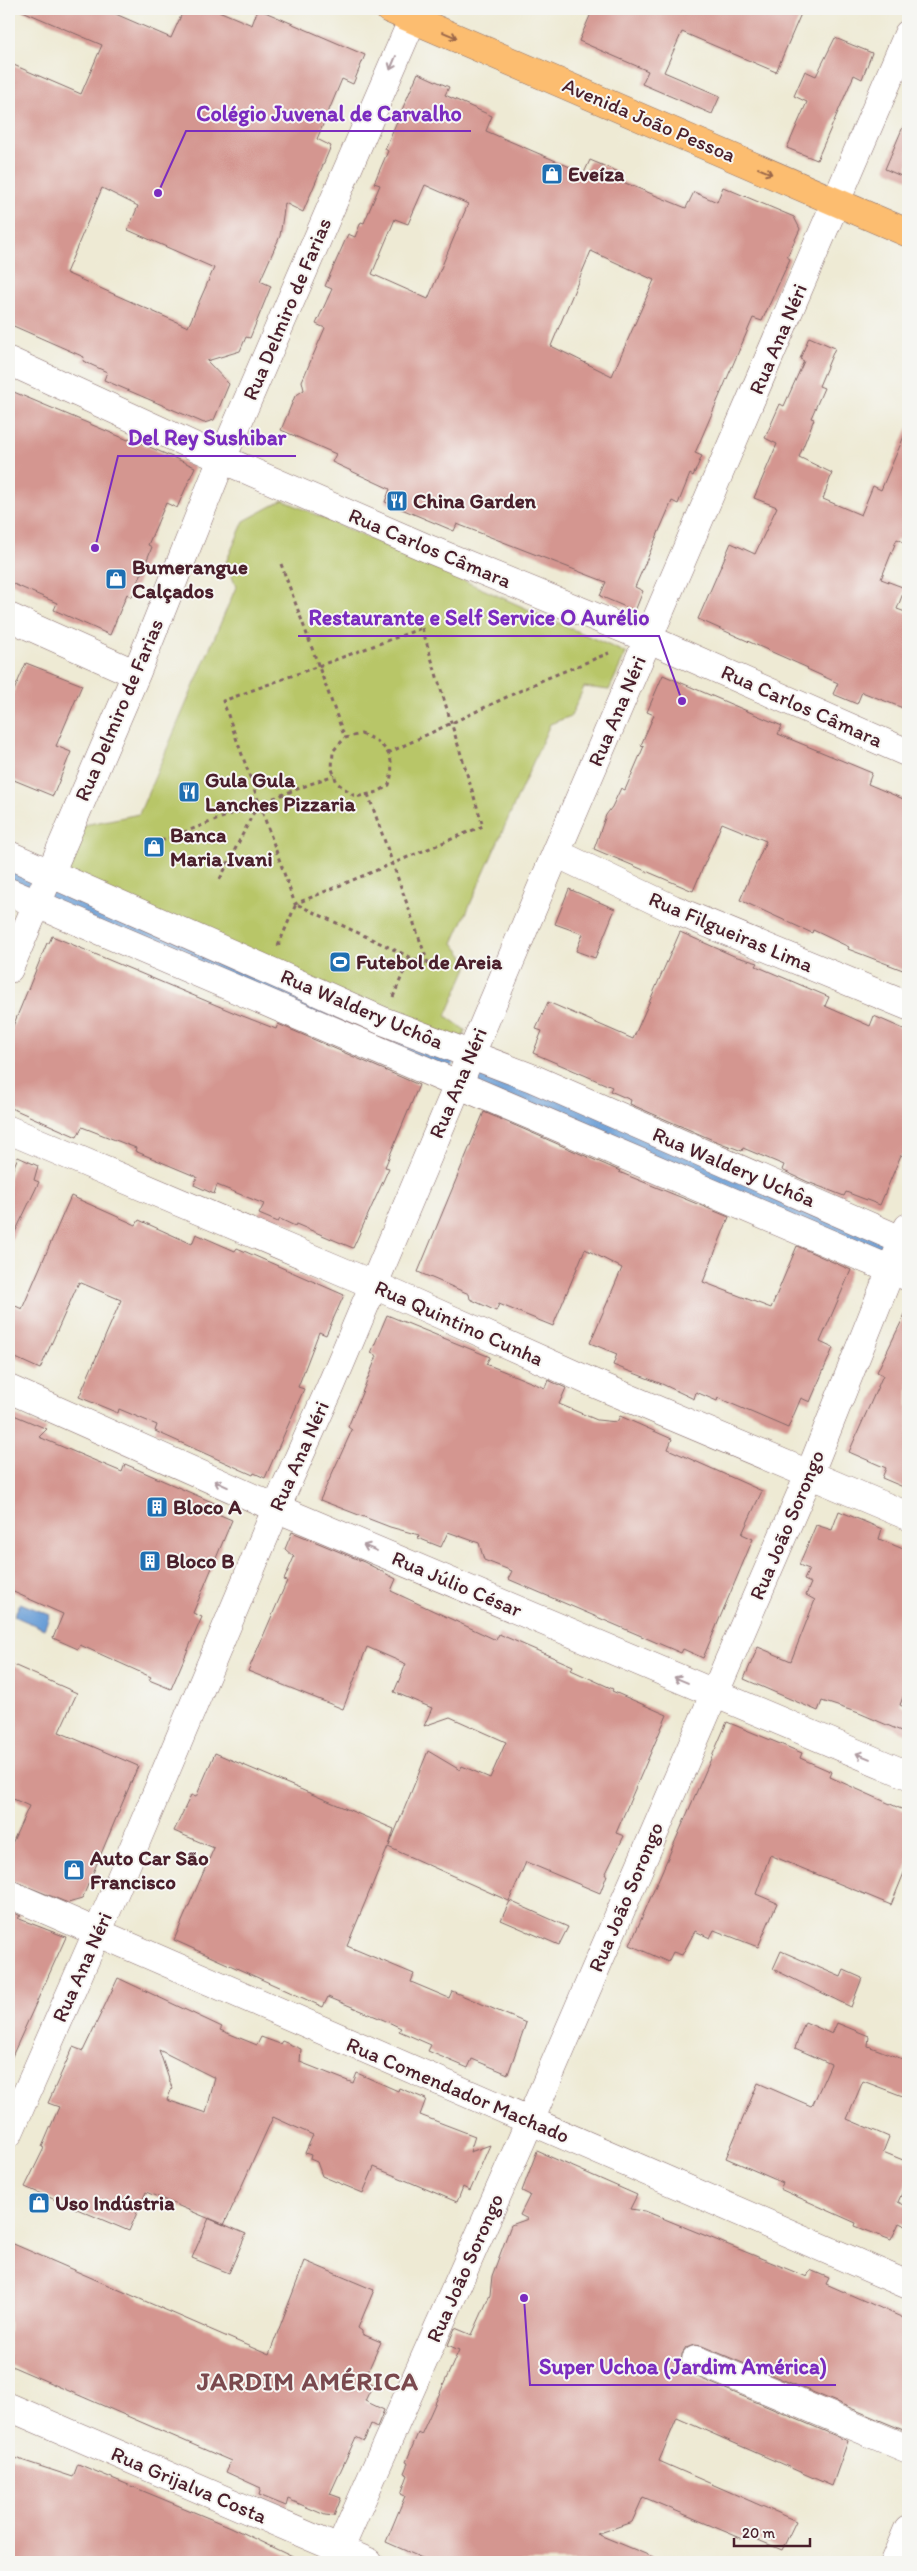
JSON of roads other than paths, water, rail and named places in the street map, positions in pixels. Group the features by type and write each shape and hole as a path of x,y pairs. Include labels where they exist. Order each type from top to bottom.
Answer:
{"main road":[{"name":"Avenida João Pessoa","path":"406,12 908,232"}],"street":[{"name":"Rua Delmiro de Farias","path":"9,969 136,674 222,459 406,12"},
{"name":"Rua Ana Néri","path":"9,2133 97,1932 276,1508 330,1388 372,1284 908,34"},
{"name":"Rua Carlos Câmara","path":"9,361 222,459 430,549 649,639 908,753"},
{"path":"9,617 136,674"},
{"name":"Rua Filgueiras Lima","path":"556,853 673,909 908,1006"},
{"name":"Rua Waldery Uchôa","path":"9,855 383,1021 540,1081 905,1238"},
{"name":"Rua Waldery Uchôa","path":"9,892 896,1272"},
{"name":"Rua Quintino Cunha","path":"9,1130 372,1284 591,1382 908,1516"},
{"name":"Rua João Sorongo","path":"337,2556 530,2121 809,1475 896,1272 905,1238"},
{"name":"Rua Júlio César","path":"9,1389 276,1508 908,1775"},
{"name":"Rua Comendador Machado","path":"9,1894 908,2285"},
{"path":"696,2360 908,2449"},
{"name":"Rua Grijalva Costa","path":"9,2407 337,2556 369,2562"},
{"path":"894,2562 908,2528"}],"water":[{"path":"20,1603 50,1615 44,1629 14,1616"}],"waterway":[{"path":"9,873 442,1059"},
{"path":"489,1079 877,1246"}],"place":[{"name":"Eveíza","path":"552,174"},
{"name":"Colégio Juvenal de Carvalho","path":"158,193"},
{"name":"China Garden","path":"397,501"},
{"name":"Del Rey Sushibar","path":"95,548"},
{"name":"Bumerangue Calçados","path":"116,579"},
{"name":"Restaurante e Self Service O Aurélio","path":"682,701"},
{"name":"Gula Gula Lanches Pizzaria","path":"189,792"},
{"name":"Banca Maria Ivani","path":"154,847"},
{"name":"Futebol de Areia","path":"340,962"},
{"name":"Bloco A","path":"157,1507"},
{"name":"Bloco B","path":"150,1561"},
{"name":"Auto Car São Francisco","path":"74,1870"},
{"name":"Uso Indústria","path":"39,2203"},
{"name":"Super Uchoa (Jardim América)","path":"524,2298"}],"district":[{"name":"JARDIM AMÉRICA","path":"308,2381"}]}
